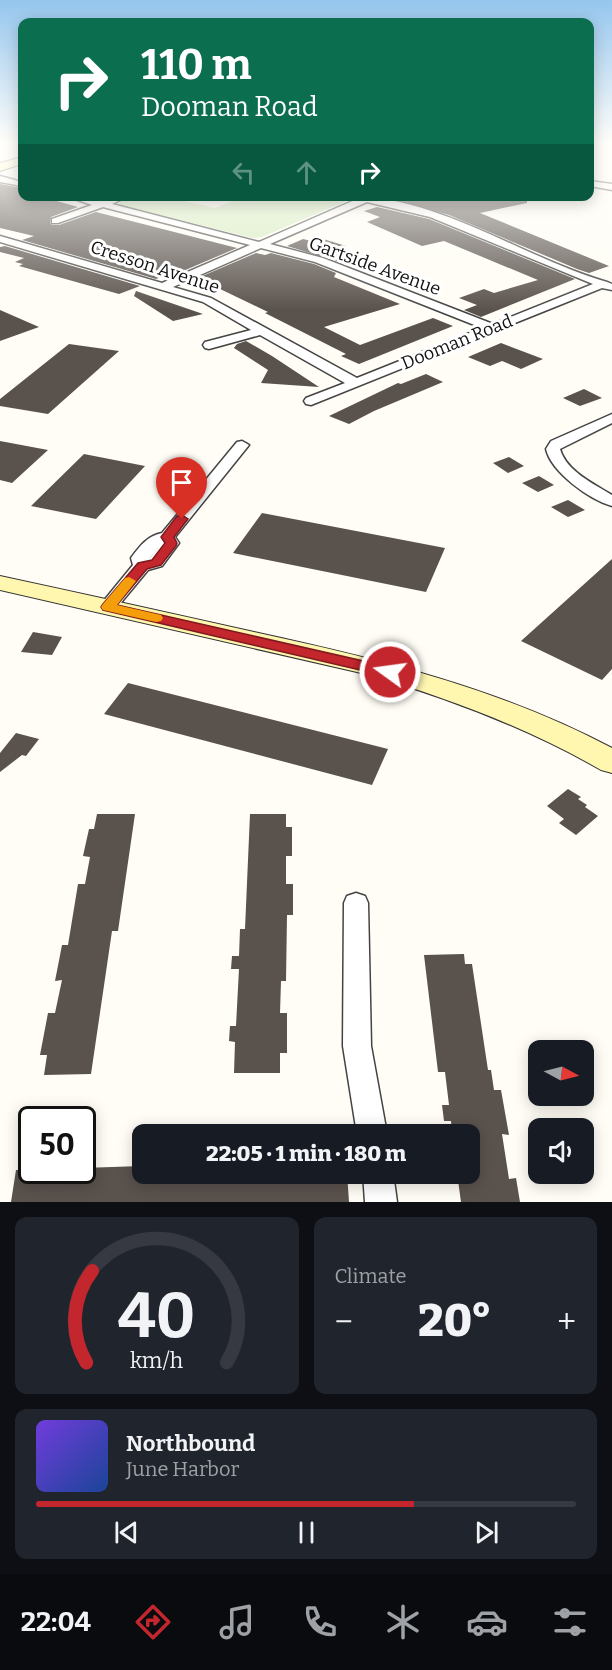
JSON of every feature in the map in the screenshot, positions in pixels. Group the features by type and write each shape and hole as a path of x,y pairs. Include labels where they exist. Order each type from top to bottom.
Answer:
{"main road":[{"path":"0,583 424,681 482,700 534,721 612,762"}],"street":[{"name":"Gartside Avenue","path":"90,201 336,266 492,328"},
{"path":"55,221 111,201"},
{"path":"165,286 361,201"},
{"path":"374,201 433,216 608,286"},
{"name":"Cresson Avenue","path":"0,238 207,300 354,382"},
{"name":"Dooman Road","path":"311,400 492,328 608,286"},
{"path":"209,345 261,331"},
{"path":"612,418 556,444 553,449 556,460 566,470 612,501"},
{"path":"108,607 142,566 156,562 171,543 167,537 242,445"},
{"path":"356,903 357,1046 370,1124"},
{"path":"379,1184 381,1202"}],"green space":[{"path":"184,201 215,208 233,201 344,202 262,237 253,238 119,205 120,202"}],"building":[{"path":"0,198 18,198 18,201 57,201 78,207 51,217 52,225 59,225 96,212 237,248 176,274 171,273 156,279 22,240 34,236 0,228"},
{"path":"401,201 527,201 527,203 480,213 609,266 589,273 449,215"},
{"path":"377,207 429,219 575,279 481,317 464,310 477,305 459,298 484,289 494,293 538,280 444,241 422,246 367,222 380,217 364,211"},
{"path":"303,239 316,242 323,239 346,246 340,262 287,246"},
{"path":"5,246 140,286 119,294 19,266 23,264 15,262 24,258 0,252 0,247"},
{"path":"256,253 265,255 271,253 314,264 336,273 334,277 400,304 324,327 360,345 433,318 453,326 359,364 341,356 346,354 265,313 268,312 218,288 193,280"},
{"path":"136,291 203,314 173,321 134,296"},
{"path":"0,310 39,327 0,341"},
{"path":"246,341 319,387 261,383 268,370 234,348 237,344"},
{"path":"501,343 543,359 521,369 502,361 490,366 468,357"},
{"path":"69,344 119,351 48,414 0,406 0,399"},
{"path":"426,374 443,382 349,424 329,416 398,383 401,384"},
{"path":"584,389 602,398 580,406 563,398"},
{"path":"0,441 48,450 12,483 0,480"},
{"path":"84,454 145,466 96,519 31,506"},
{"path":"509,457 524,466 508,473 493,463"},
{"path":"539,476 554,485 538,492 522,483"},
{"path":"568,500 585,510 568,517 551,507"},
{"path":"262,513 445,548 426,592 233,553"},
{"path":"612,559 612,669 602,680 521,641"},
{"path":"33,632 62,637 52,655 21,652"},
{"path":"128,683 388,749 372,785 104,714"},
{"path":"16,733 39,739 26,756 22,755 0,772 0,753"},
{"path":"568,789 581,797 578,799 587,805 585,807 598,816 576,835 559,823 564,819 547,806"},
{"path":"97,814 135,814 118,931 112,931 91,1074 44,1075 47,1055 40,1055 48,1013 55,1013 62,980 55,981 62,945 68,945 78,884 85,884 90,857 83,856 89,829 94,829"},
{"path":"250,814 286,814 286,827 292,827 292,856 286,856 286,884 293,884 293,915 287,915 286,981 281,981 280,1013 287,1013 287,1053 280,1053 280,1073 234,1073 235,1042 229,1041 230,1026 236,1026 239,969 231,969 232,956 239,956 240,929 245,929"},
{"path":"464,954 465,964 472,964 488,1070 491,1070 494,1090 501,1090 509,1135 502,1134 509,1179 516,1178 520,1202 461,1202 459,1184 480,1184 480,1124 451,1124 451,1121 444,1121 442,1105 449,1105 445,1072 438,1072 424,955"},
{"path":"132,1166 132,1184 348,1184 349,1202 11,1202 16,1170 18,1170 18,1184 96,1184 96,1168"}],"slow traffic":[{"path":"129,581 108,607 156,618"}],"route":[{"path":"182,519 167,537 171,543 156,562 142,566 108,607 390,672"}]}
